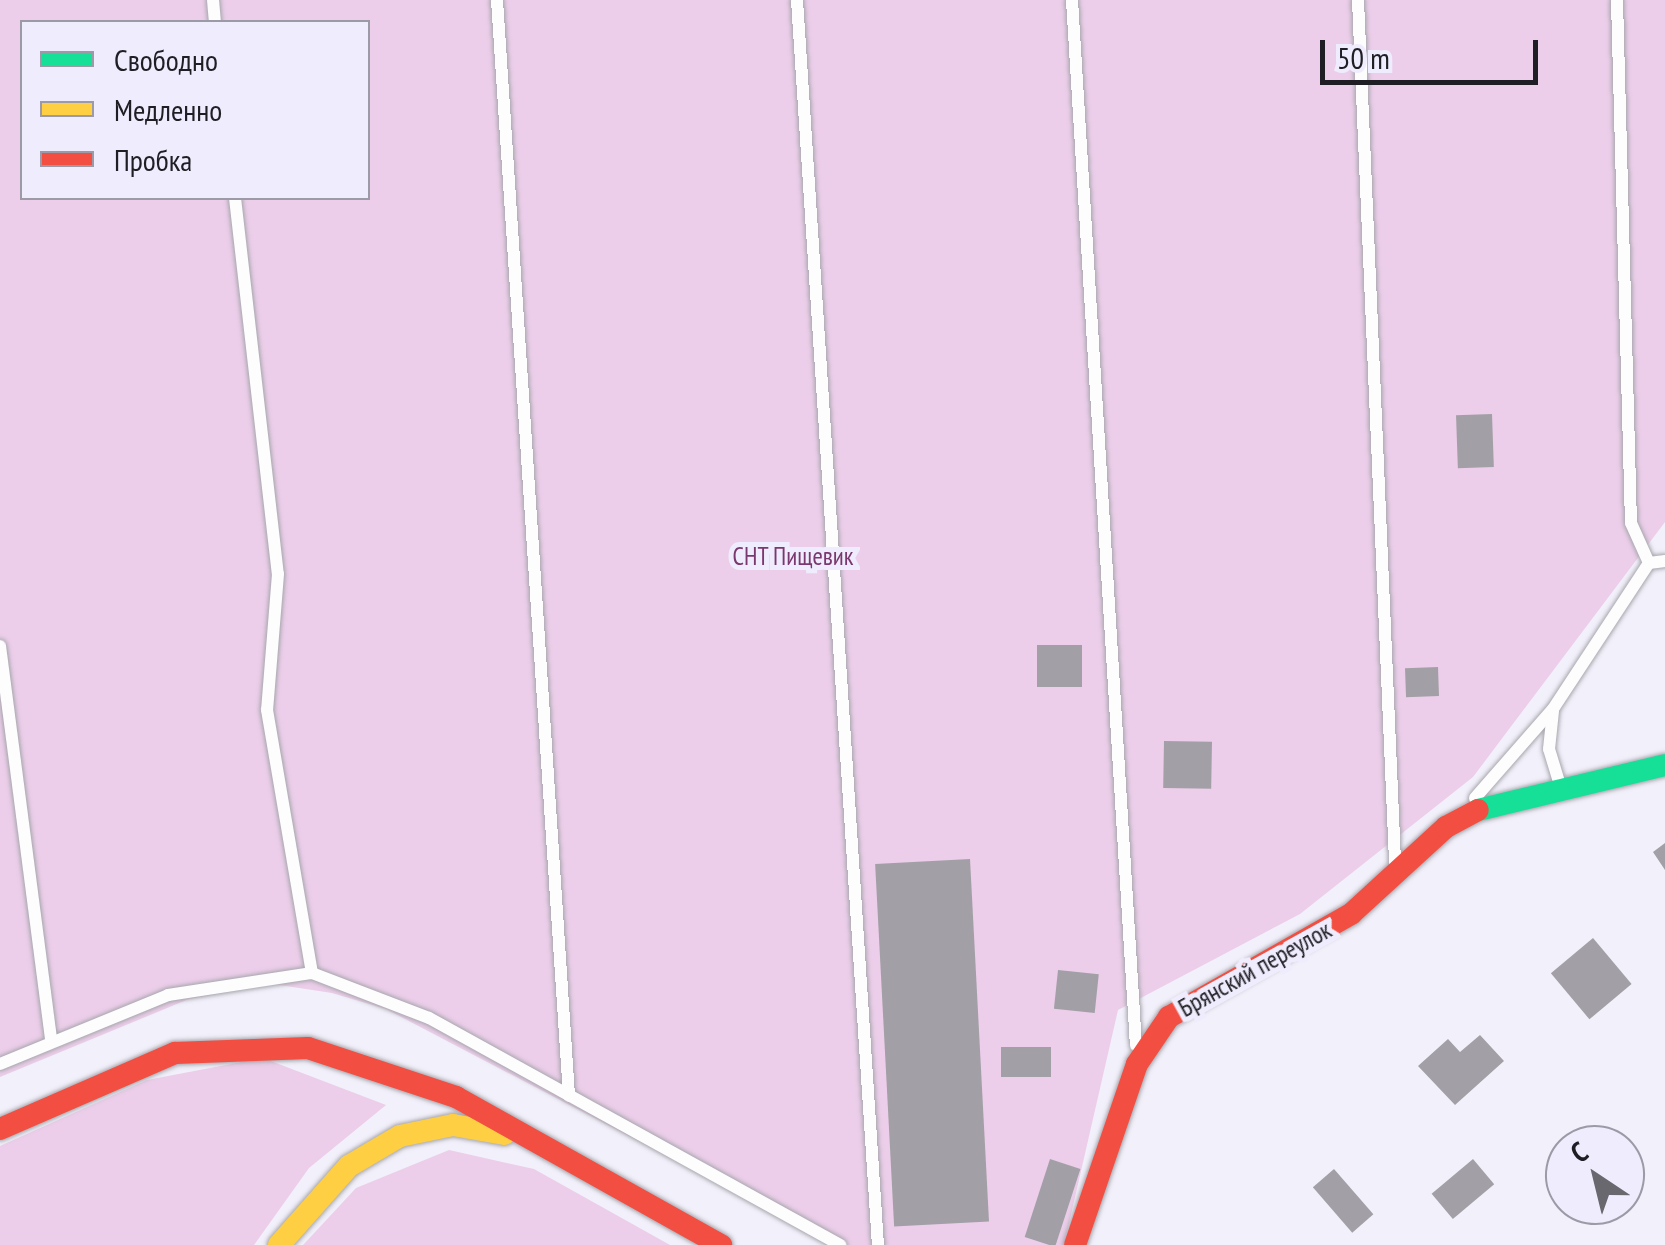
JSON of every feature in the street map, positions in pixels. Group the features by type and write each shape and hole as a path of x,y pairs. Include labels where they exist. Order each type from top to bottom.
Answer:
{"main road":[{"name":"Брянский переулок","path":"1075,1245 1137,1064 1170,1017 1337,923 1446,827 1480,809 1665,766"},
{"path":"0,1128 175,1053 272,1043 406,1077 563,1157 721,1245"},
{"path":"279,1245 349,1166 426,1128 485,1128 563,1157"}],"lane":[{"path":"497,0 569,1096"},
{"path":"797,0 878,1245"},
{"path":"1072,0 1137,1064"},
{"path":"1358,0 1395,872"},
{"path":"1617,0 1631,524 1649,563"},
{"path":"236,200 278,574 267,710 312,973"},
{"path":"1446,827 1553,709 1649,563 1665,561"},
{"path":"0,646 51,1041"},
{"path":"1553,709 1550,749 1564,791"},
{"path":"0,1064 194,988 312,973 430,1018 840,1245"}],"green space":[{"name":"СНТ Пищевик","path":"0,0 1665,0 1665,522 1473,777 1300,914 1118,1010 1064,1245 837,1245 386,1009 332,993 273,984 189,999 0,1077"},
{"path":"263,1058 386,1105 309,1168 254,1245 0,1245 0,1146 147,1080"},
{"path":"449,1150 534,1169 670,1245 303,1245 356,1188"}],"building":[{"path":"1492,414 1494,467 1458,468 1456,415"},
{"path":"1037,645 1082,645 1082,687 1037,687"},
{"path":"1438,667 1439,696 1406,697 1405,668"},
{"path":"1164,741 1212,742 1211,789 1163,788"},
{"path":"1665,843 1665,870 1653,852"},
{"path":"970,859 989,1222 894,1226 875,864"},
{"path":"1593,938 1632,984 1589,1019 1551,973"},
{"path":"1058,970 1099,974 1095,1013 1054,1009"},
{"path":"1480,1035 1504,1061 1455,1105 1418,1066 1448,1039 1460,1052"},
{"path":"1001,1047 1051,1047 1051,1077 1001,1077"},
{"path":"1050,1159 1080,1169 1056,1245 1025,1237"},
{"path":"1473,1159 1494,1184 1453,1219 1432,1194"},
{"path":"1334,1169 1373,1214 1352,1233 1313,1187"}],"traffic: fast":[{"path":"1478,810 1665,765"}],"traffic: slow":[{"path":"279,1245 349,1166 400,1136 453,1125 504,1134"}],"traffic: jam":[{"path":"1075,1245 1137,1064 1169,1017 1351,914 1446,827 1478,810"},
{"path":"0,1129 175,1053 308,1048 456,1097 721,1245"}]}
